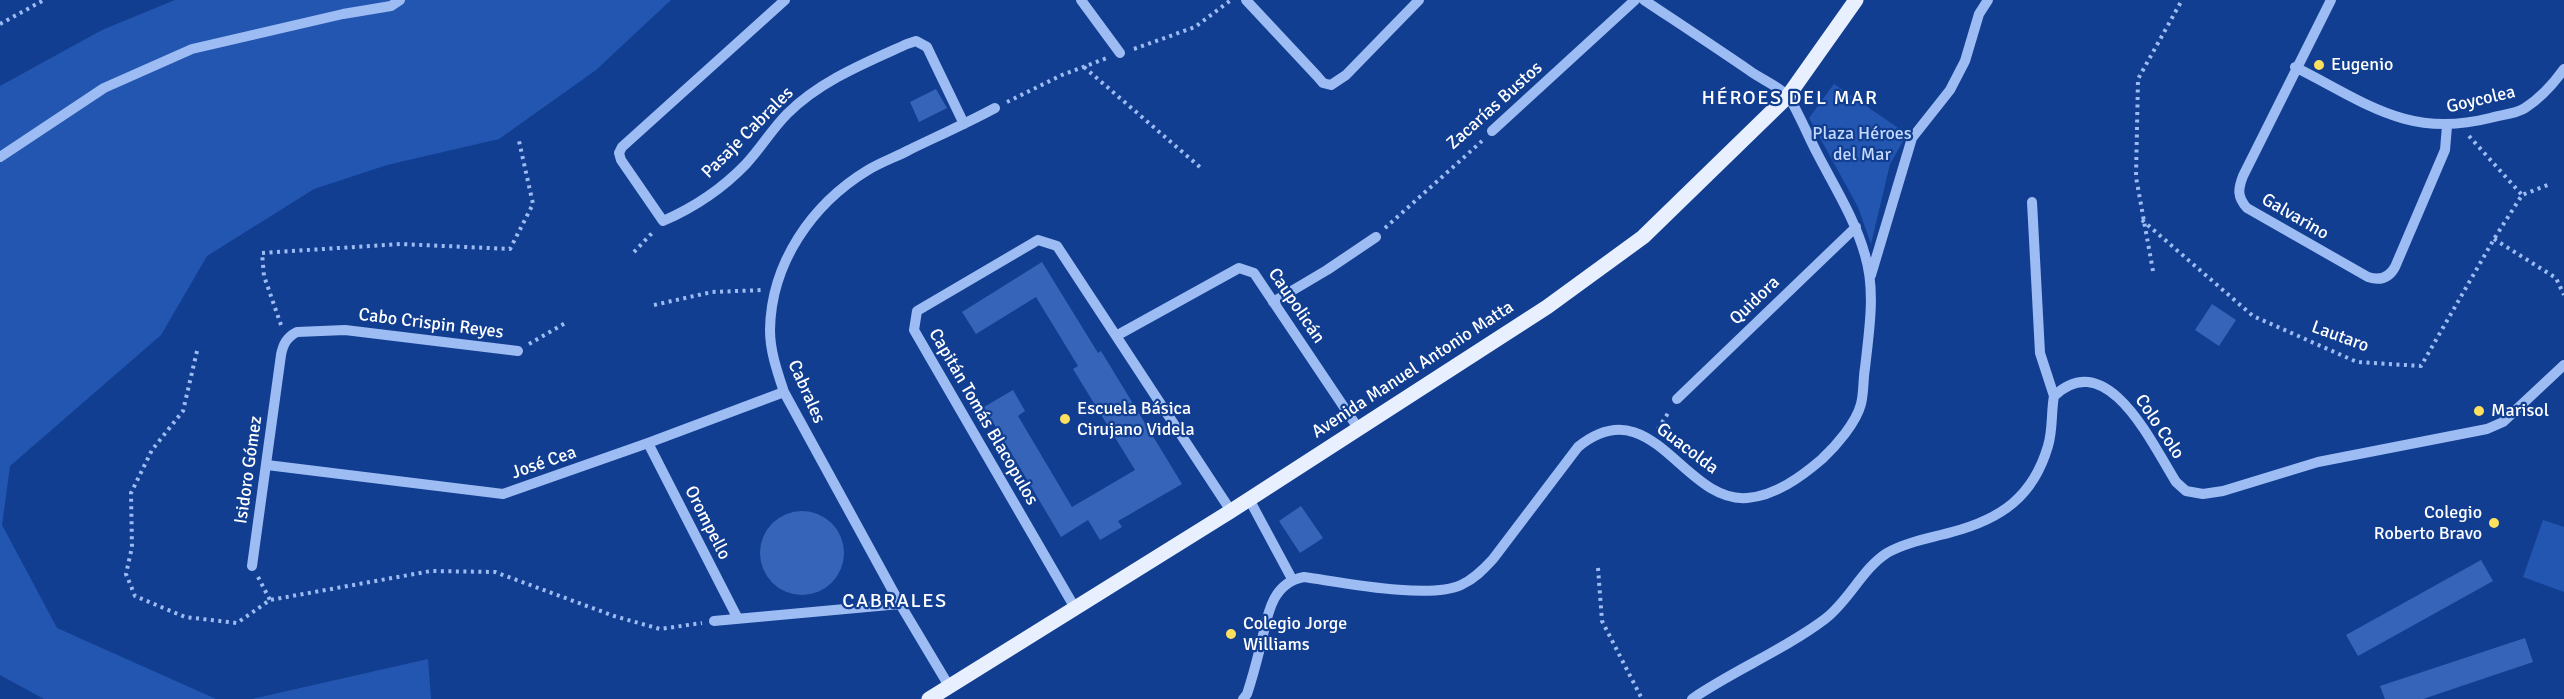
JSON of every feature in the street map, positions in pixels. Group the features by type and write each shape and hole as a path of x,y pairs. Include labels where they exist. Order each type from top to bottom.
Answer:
{"main road":[{"name":"Avenida Manuel Antonio Matta","path":"928,699 1231,511 1547,307 1643,237 1788,96 1856,0"}],"street":[{"path":"0,158 104,88 192,49 343,14 392,6 400,0"},
{"path":"663,221 621,160 619,153 622,147 785,0"},
{"path":"1081,0 1119,53"},
{"path":"1246,0 1323,83 1331,85 1346,75 1419,0"},
{"name":"Zacarías Bustos","path":"1492,131 1635,0"},
{"path":"1644,0 1788,96"},
{"name":"Guacolda","path":"1870,278 1912,138 1950,90 1965,61 1979,14 1988,0"},
{"name":"Galvarino","path":"2331,0 2295,67 2242,176 2239,196 2247,208 2368,278 2383,279 2391,274 2395,267 2445,150 2447,126"},
{"name":"Pasaje Cabrales","path":"663,221 698,202 726,182 747,163 788,114 814,92 838,76 916,41 927,47 964,124"},
{"name":"Goycolea","path":"2295,67 2390,115 2408,121 2447,126 2524,109 2553,84 2564,69"},
{"name":"Guacolda","path":"1292,579 1304,577 1377,588 1440,591 1459,586 1478,575 1493,559 1578,447 1591,436 1603,431 1617,428 1636,432 1712,488 1729,496 1745,499 1786,486 1823,458 1852,423 1860,404 1870,322 1870,278 1856,227 1788,96"},
{"name":"Cabrales","path":"949,686 900,604 784,392 773,358 771,339 774,291 792,247 812,217 840,189 869,169 995,108"},
{"path":"1692,699 1824,620 1844,602 1874,564 1887,553 1907,544 1978,525 2005,511 2026,490 2040,467 2049,444 2054,396 2040,353 2032,202"},
{"name":"Quidora","path":"1677,399 1856,227"},
{"path":"1273,302 1376,237"},
{"name":"Capitán Tomás Blacopulos","path":"1075,608 914,330 917,311 1038,240 1057,246 1231,511"},
{"name":"Caupolicán","path":"1116,336 1239,268 1254,273 1358,428"},
{"name":"Cabo Crispin Reyes","path":"286,340 297,332 345,330 518,351"},
{"name":"Isidoro Gómez","path":"252,566 281,355 286,340"},
{"name":"Colo Colo","path":"2054,396 2072,384 2087,383 2106,387 2126,403 2176,482 2186,491 2203,494 2223,491 2318,462 2487,429 2503,422 2564,364"},
{"name":"José Cea","path":"267,465 503,494 784,392"},
{"name":"Orompello","path":"648,443 737,617"},
{"path":"1244,699 1261,646 1267,612 1277,594 1292,579 1249,499"},
{"path":"714,621 737,617 900,604"}],"path":[{"path":"0,24 44,0"},
{"path":"995,108 1062,75 1195,27 1232,0"},
{"path":"2152,271 2136,177 2138,79 2182,0"},
{"path":"1084,67 1201,168"},
{"path":"2459,125 2522,195 2550,184"},
{"name":"Zacarías Bustos","path":"1376,237 1492,131"},
{"path":"286,340 264,276 262,253 400,244 510,249 532,204 519,141"},
{"name":"Lautaro","path":"2142,220 2253,316 2357,362 2421,366 2522,195"},
{"path":"634,252 663,221"},
{"path":"2494,239 2556,278 2564,295"},
{"path":"654,304 712,292 754,289 774,291"},
{"name":"Cabo Crispin Reyes","path":"518,351 567,322"},
{"path":"197,351 183,411 152,450 130,494 132,548 126,574 135,596 185,617 237,623 270,600 431,571 495,572 614,616 660,629 714,621"},
{"path":"1651,441 1677,399"},
{"path":"252,566 270,600"},
{"path":"1598,568 1602,621 1642,699"}],"green space":[{"path":"175,0 671,0 596,70 499,139 387,165 314,189 207,256 161,335 10,466 2,525 57,628 216,699 44,699 0,675 0,86 102,30"},
{"name":"Plaza Héroes del Mar","path":"1834,84 1907,134 1890,164 1871,244 1858,207 1809,118"},
{"path":"2543,520 2564,527 2564,592 2523,577"},
{"path":"428,659 431,699 252,699"}],"building":[{"path":"936,89 947,108 919,122 910,102"},
{"path":"1042,262 1098,353 1101,351 1182,484 1118,521 1122,527 1100,540 1088,520 1061,537 984,407 1013,390 1025,411 1018,416 1072,507 1135,470 1073,369 1078,366 1036,297 976,334 962,312"},
{"path":"2212,304 2236,320 2219,346 2195,330"},
{"path":"1301,506 1323,538 1300,553 1279,521"},
{"path":"802,511 818,514 832,523 841,537 844,553 841,569 832,583 818,592 802,595 786,592 772,583 763,569 760,553 763,537 772,523 786,514"},
{"path":"2481,560 2493,581 2358,656 2346,635"},
{"path":"2525,638 2533,662 2423,699 2385,699 2380,686"}],"place":[{"name":"Eugenio","path":"2319,65"},
{"name":"Marisol","path":"2479,411"},
{"name":"Escuela Básica Cirujano Videla","path":"1065,419"},
{"name":"Colegio Roberto Bravo","path":"2494,523"},
{"name":"Colegio Jorge Williams","path":"1231,634"}],"district":[{"name":"HÉROES DEL MAR","path":"1790,99"},
{"name":"CABRALES","path":"895,602"}]}
